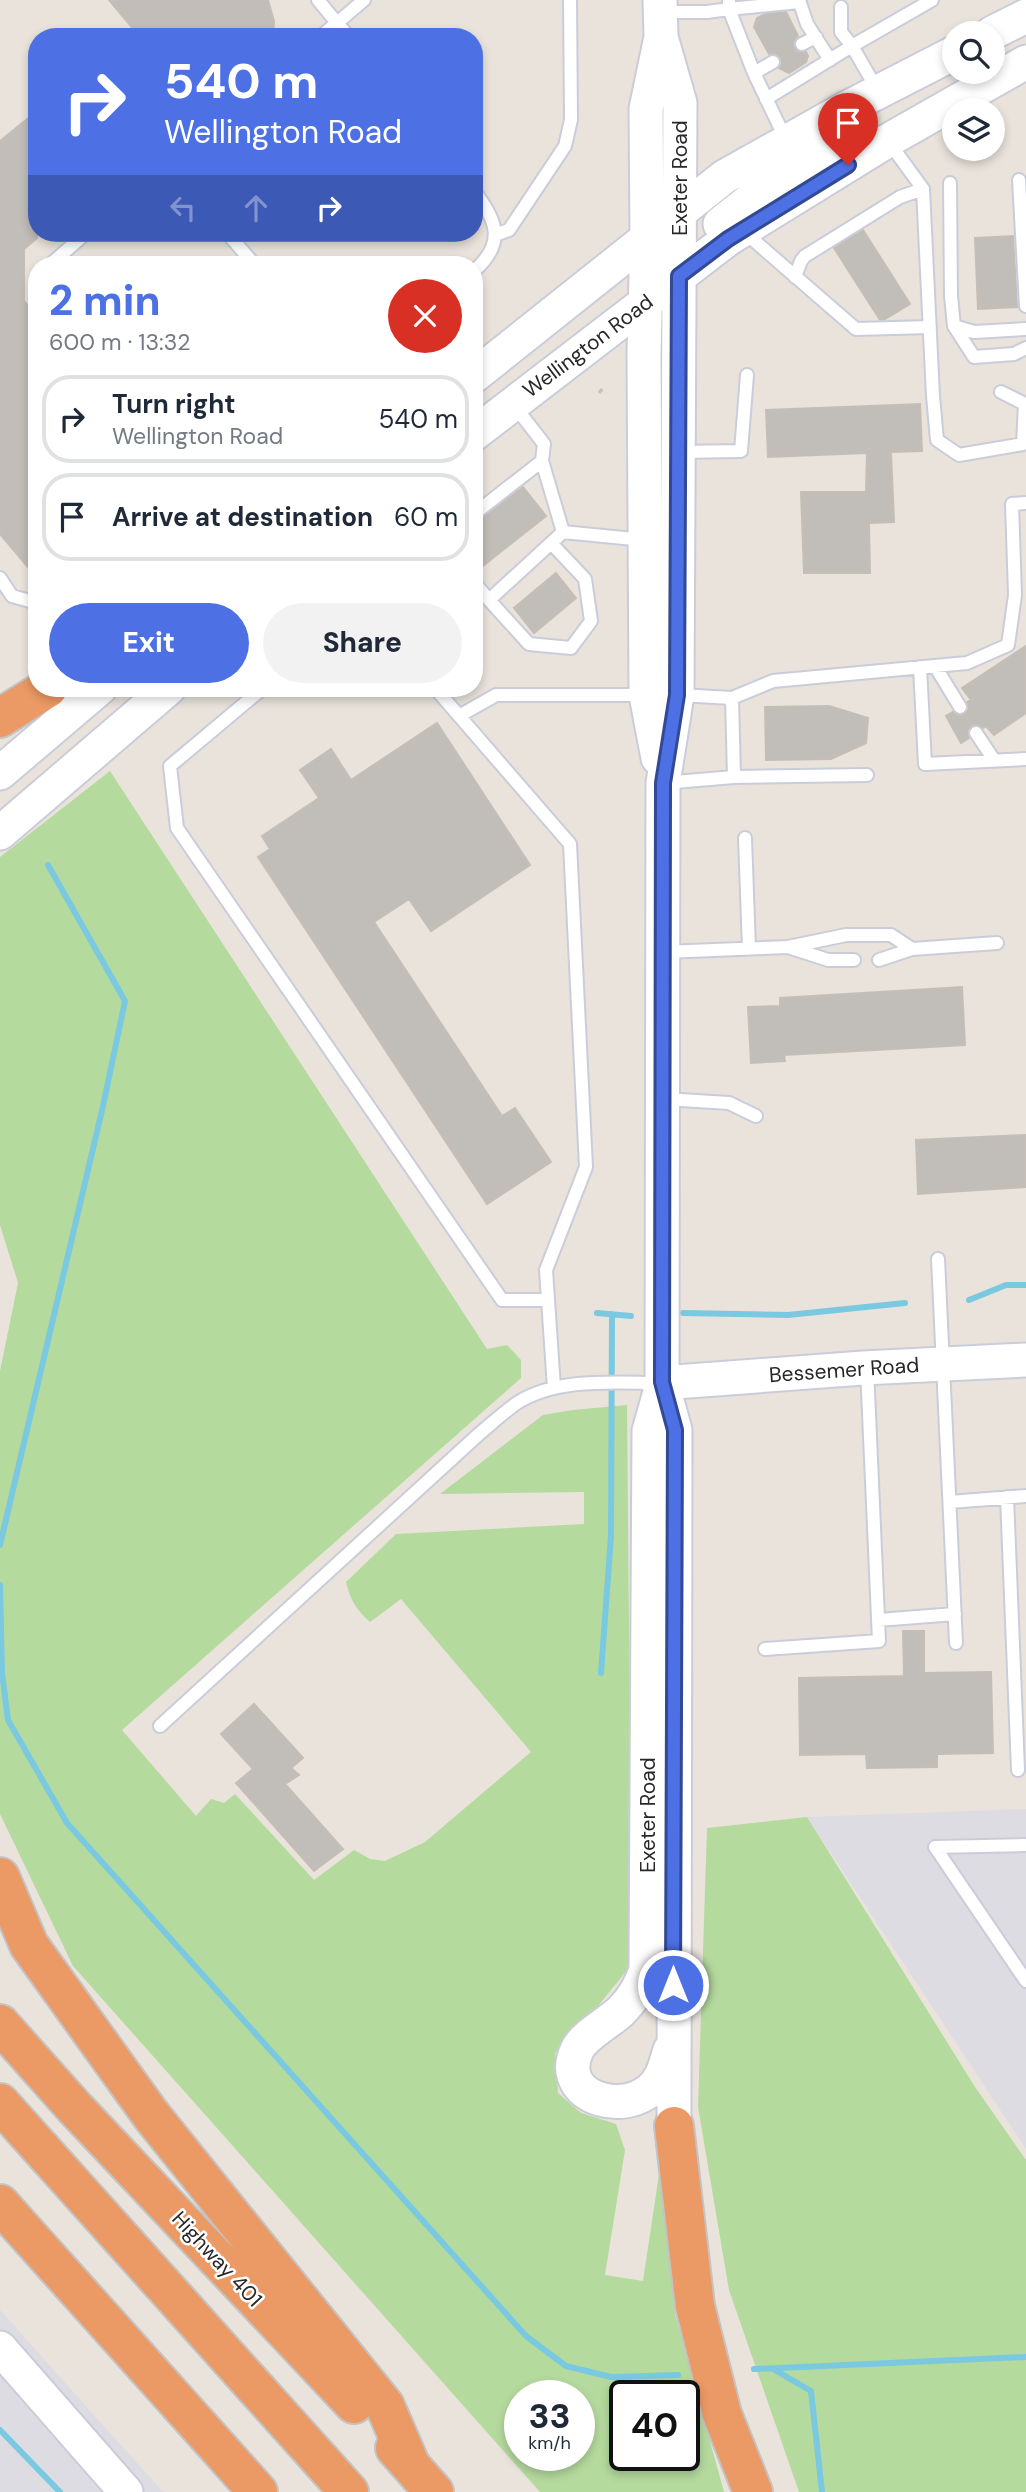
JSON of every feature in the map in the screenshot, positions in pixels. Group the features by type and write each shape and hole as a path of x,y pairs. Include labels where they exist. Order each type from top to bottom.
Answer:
{"highway":[{"path":"0,718 34,697"},
{"path":"0,1877 29,1945 151,2115 385,2406 423,2479"},
{"name":"Highway 401","path":"0,2024 74,2107 423,2479"},
{"path":"0,2103 349,2492"},
{"path":"674,2126 695,2306 722,2414 753,2492"},
{"path":"0,2204 258,2492"}],"street":[{"name":"Exeter Road","path":"661,16 680,103 680,212 678,452 662,695 662,1382 649,1431 646,1970 638,1992 577,2049 573,2070 582,2089 600,2101 620,2103 643,2096 661,2078 673,2040"},
{"name":"Exeter Road","path":"661,16 646,109 644,540 662,695"},
{"path":"1005,26 1026,16"},
{"path":"483,369 724,177 942,59"},
{"name":"Wellington Road","path":"483,428 646,301 679,269 887,141 1026,62"},
{"path":"679,269 727,219 913,74"},
{"path":"0,773 89,697"},
{"path":"0,833 159,697"},
{"name":"Bessemer Road","path":"662,1382 1026,1360"},
{"name":"Exeter Road","path":"662,1382 675,1430 674,2126"},
{"path":"0,2347 126,2492"}],"lane":[{"path":"318,0 341,28"},
{"path":"331,28 364,0"},
{"path":"495,235 509,230 565,146 571,120 570,0"},
{"path":"661,16 707,12 729,4 799,1 807,24 830,60"},
{"path":"766,99 927,1"},
{"path":"729,4 754,73 787,143"},
{"path":"841,7 841,32 878,92"},
{"path":"802,44 816,37"},
{"path":"754,73 773,62"},
{"path":"887,141 923,189 937,440 959,455 1023,444 1025,404 1001,392"},
{"path":"1020,180 1026,306"},
{"path":"950,183 951,296 954,326 974,357 1014,354 1026,348"},
{"path":"795,277 805,256 900,197 923,189"},
{"path":"483,202 489,209 495,226 495,242 483,263"},
{"path":"742,231 856,329 930,327"},
{"path":"60,256 76,242"},
{"path":"235,242 247,256"},
{"path":"954,326 974,332 1026,329"},
{"path":"678,452 741,451 747,375"},
{"path":"513,403 544,444 542,461 563,532"},
{"path":"483,507 542,461"},
{"path":"459,716 496,695 662,695 732,698 773,681 967,663 1008,645 1015,595 1012,504 1026,503"},
{"path":"489,600 563,532 644,540"},
{"path":"483,593 529,644 570,648 591,621 585,579 551,543"},
{"path":"0,578 12,596 28,600"},
{"path":"935,666 960,707"},
{"path":"920,667 925,764 1026,759"},
{"path":"252,697 170,766 177,828 502,1300 548,1300"},
{"path":"443,697 570,844 586,1167 546,1270 554,1388"},
{"path":"732,698 734,777"},
{"path":"975,733 994,760"},
{"path":"663,783 734,777 867,775"},
{"path":"745,838 748,949"},
{"path":"663,952 788,947 846,935 891,934 912,949"},
{"path":"879,960 912,949 997,943"},
{"path":"788,947 828,960 854,960"},
{"path":"663,1099 729,1103 755,1116"},
{"path":"938,1259 956,1643"},
{"path":"765,1649 880,1641 867,1368"},
{"path":"160,1726 479,1434 519,1402 554,1388 579,1382 662,1382"},
{"path":"950,1502 1026,1496"},
{"path":"1007,1497 1018,1770"},
{"path":"878,1620 955,1614"},
{"path":"1026,1845 935,1847 1026,1982"}],"path":[{"path":"600,393 603,388"}],"shaded area":[{"path":"1026,1809 1026,2149 807,1817"},
{"path":"0,2310 163,2492 0,2492"}],"green space":[{"path":"110,771 487,1349 507,1345 521,1360 521,1378 122,1730 196,1816 211,1799 224,1803 235,1794 314,1880 354,1850 370,1859 385,1861 425,1842 531,1752 401,1599 370,1622 354,1604 346,1582 396,1534 584,1524 584,1492 440,1494 543,1415 627,1405 632,1964 555,2053 558,2093 581,2113 616,2124 625,2150 605,2275 643,2281 660,2168 675,2314 693,2380 609,2380 609,2471 700,2471 700,2405 724,2492 540,2492 521,2471 595,2471 595,2380 504,2380 504,2451 73,1966 0,1814 0,1371 18,1283 0,1225 0,857"},
{"path":"807,1817 975,2087 1026,2160 1026,2492 799,2492 729,2290 698,2107 707,1828"}],"building":[{"path":"109,0 268,0 274,21 274,28 132,28"},
{"path":"786,12 798,36 794,40 794,47 798,52 806,52 808,56 806,62 789,73 779,68 782,63 780,57 774,53 769,54 754,27 757,18 765,14"},
{"path":"28,118 28,242 32,242 24,249 24,301 28,306 28,567 0,534 0,141"},
{"path":"863,230 910,304 885,319 880,320 834,248"},
{"path":"1013,236 1017,307 978,309 975,238"},
{"path":"920,404 922,451 891,452 894,522 869,523 870,573 804,573 801,492 866,492 867,453 768,457 766,410"},
{"path":"523,487 546,516 483,566 483,518"},
{"path":"556,573 576,598 534,633 514,608"},
{"path":"1026,646 1026,713 994,735 986,726 983,728 972,725 968,730 969,738 961,743 946,716 953,712 960,716 967,712 967,702 971,700 962,688"},
{"path":"829,706 868,718 866,743 831,759 766,760 765,707"},
{"path":"437,723 530,865 431,931 409,899 374,922 502,1116 515,1108 551,1162 487,1204 258,857 270,849 262,836 319,798 300,770 331,749 351,780"},
{"path":"962,987 965,1045 784,1055 785,1061 751,1063 748,1007 780,1006 780,998"},
{"path":"1026,1135 1026,1187 918,1194 916,1140"},
{"path":"903,1631 924,1631 924,1673 991,1672 993,1753 937,1754 937,1767 867,1768 866,1754 800,1755 799,1678 904,1676"},
{"path":"254,1704 303,1758 291,1768 299,1775 285,1784 343,1849 314,1871 236,1783 253,1769 221,1734"}],"waterway":[{"path":"0,1545 125,1001 48,865"},
{"path":"969,1300 1006,1285 1026,1285"},
{"path":"683,1313 788,1315 905,1303"},
{"path":"597,1313 631,1316"},
{"path":"601,1673 611,1536 612,1314"},
{"path":"0,1585 2,1673 8,1720 67,1823 526,2336 566,2366 611,2377 678,2375"},
{"path":"754,2369 1026,2357"},
{"path":"773,2369 811,2391 822,2492"},
{"path":"0,2430 60,2492"}],"route":[{"path":"673,1985 675,1430 662,1382 663,783 677,695 679,276 728,239 848,165"}]}
